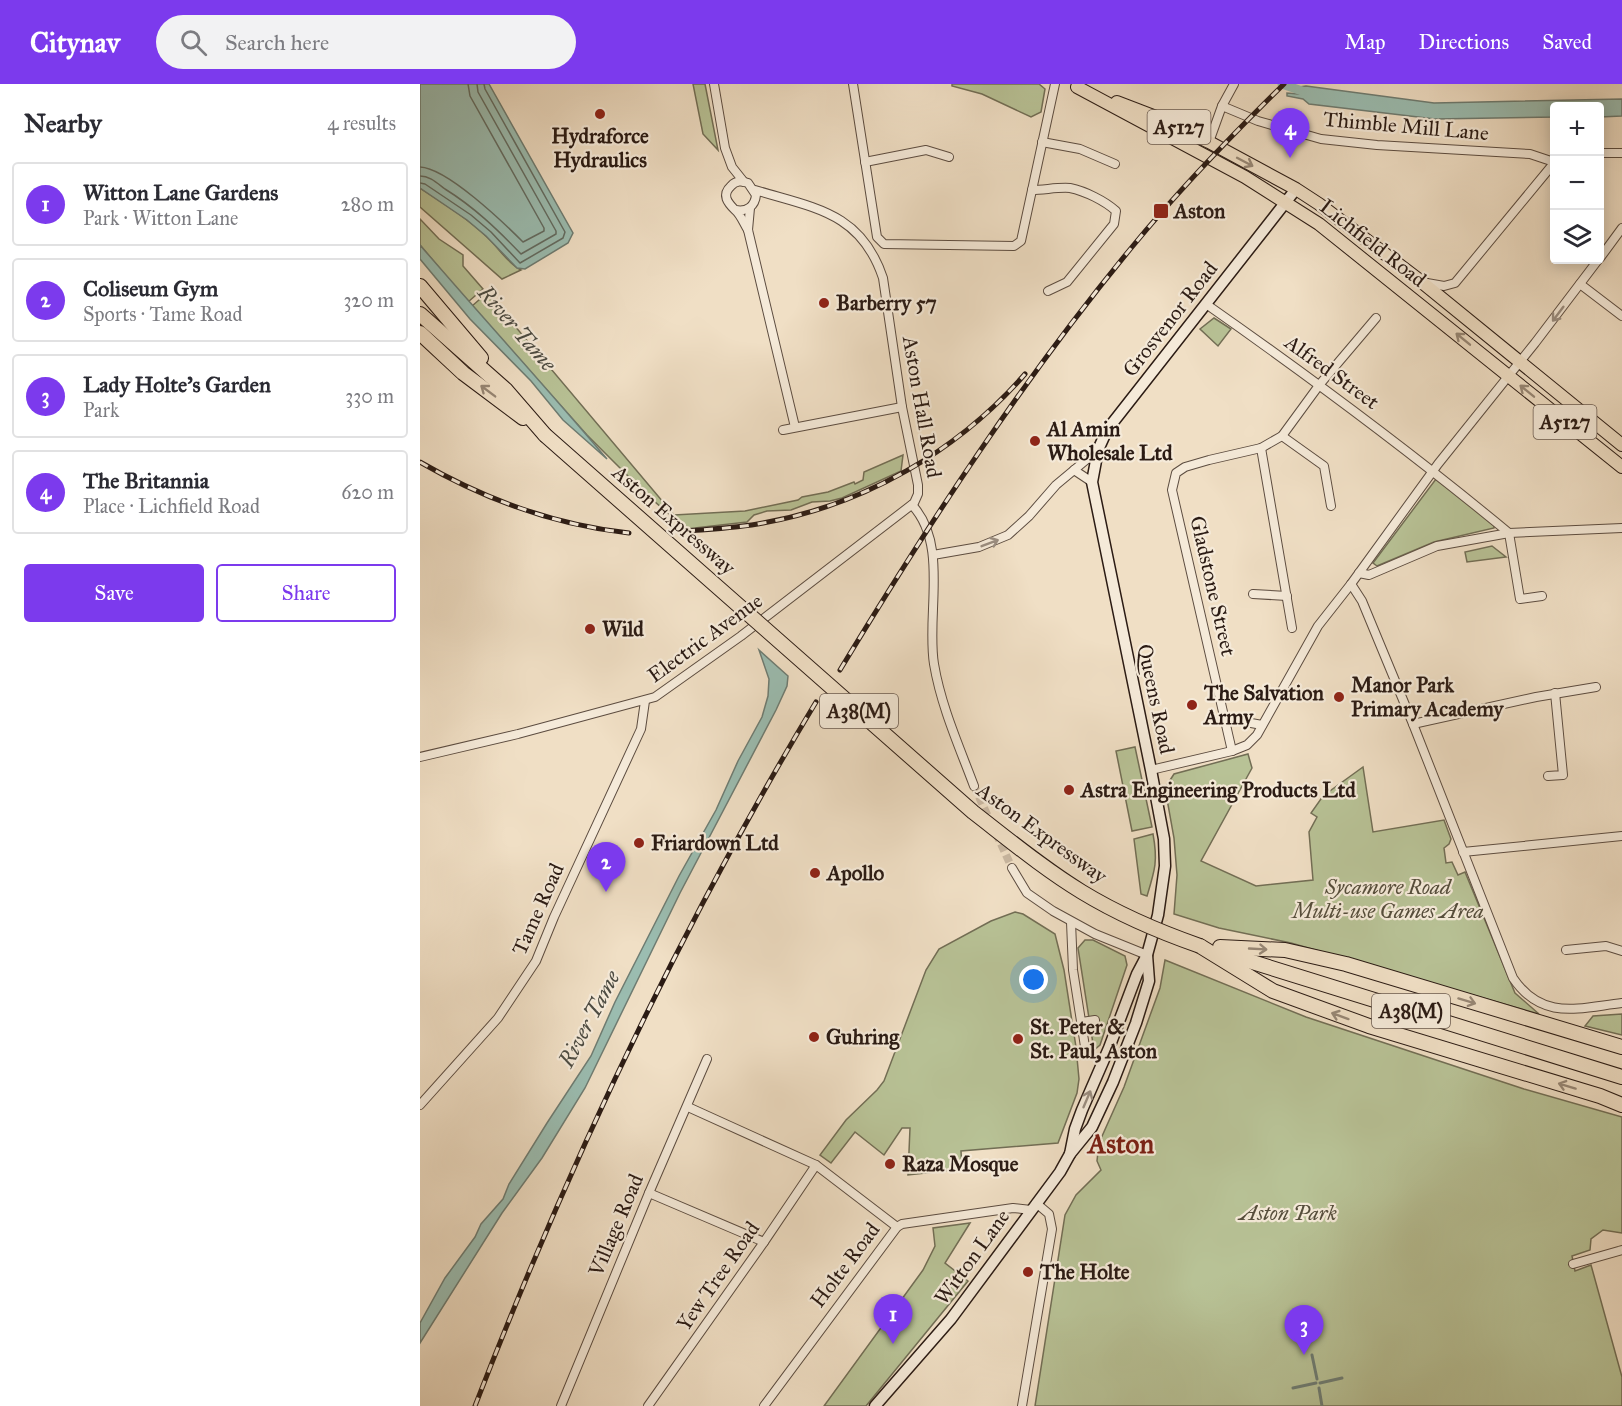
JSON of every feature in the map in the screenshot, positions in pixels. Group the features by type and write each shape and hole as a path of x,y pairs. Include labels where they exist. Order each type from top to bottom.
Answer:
{"highway":[{"name":"A38(M)","path":"420,286 506,390"},
{"name":"Aston Expressway","path":"420,314 506,390 545,435"},
{"name":"Aston Expressway","path":"420,333 464,374 545,435 956,796 1010,841 1082,892 1131,917 1200,946 1622,1077"},
{"path":"420,342 464,374"},
{"path":"1200,946 1286,950 1346,964 1622,1047"},
{"path":"1200,946 1273,991 1369,1026 1600,1096 1622,1105"}],"main road":[{"name":"Lichfield Road","path":"1074,85 1164,120 1296,189 1319,204 1418,279 1622,445"},
{"name":"Lichfield Road","path":"1074,85 1245,177 1286,202 1347,245 1622,466"},
{"name":"Grosvenor Road","path":"1098,450 1107,430 1296,189"},
{"name":"Queens Road","path":"1098,450 1092,482 1164,839 1165,866 1158,915 1147,955"},
{"name":"Witton Lane","path":"1070,1154 1082,1110 1137,974 1147,955"},
{"name":"Witton Lane","path":"875,1406 951,1319 1092,1127 1113,1082 1136,1023 1149,981 1147,955"}],"street":[{"name":"Aston Hall Road","path":"714,84 721,136 732,167 744,182 754,190 803,204 835,217 850,226 869,246 876,258 883,278 902,407 918,485 917,496 912,505 926,525 933,555 932,644 934,665 943,699 974,786"},
{"path":"854,84 877,237 884,244 1014,246 1021,242 1055,84"},
{"path":"1209,142 1222,106 1234,84"},
{"name":"Thimble Mill Lane","path":"1222,106 1258,121 1322,139 1377,145 1530,154 1550,161"},
{"path":"1042,142 1080,149 1115,164"},
{"path":"865,162 926,150 949,157"},
{"path":"1604,153 1622,153"},
{"path":"1611,153 1622,161"},
{"name":"Aston Hall Road","path":"732,167 731,186 726,199 736,210"},
{"path":"1418,279 1444,286 1455,283 1550,167"},
{"path":"731,186 744,182"},
{"path":"1032,190 1070,188 1090,195 1116,211 1114,224 1067,282 1048,291"},
{"path":"748,230 756,195 754,190"},
{"path":"736,210 741,211 770,195"},
{"path":"736,210 748,230 795,428"},
{"path":"1604,252 1622,228"},
{"path":"1151,770 1232,751 1247,745 1257,735 1317,626 1595,264"},
{"path":"1580,284 1622,316"},
{"name":"Alfred Street","path":"1206,304 1320,384 1434,471 1509,533"},
{"path":"1293,628 1261,448 1282,436 1320,384 1376,318"},
{"path":"783,430 902,407"},
{"path":"1282,436 1324,466 1331,506"},
{"name":"Gladstone Street","path":"1232,751 1172,490 1176,473 1185,467 1261,448"},
{"name":"Grosvenor Road","path":"933,555 979,547 1008,535 1074,470 1098,450"},
{"path":"1074,470 1092,482"},
{"name":"Electric Avenue","path":"420,757 645,701 659,695 912,505"},
{"path":"1359,573 1369,575 1437,546 1509,533 1622,528"},
{"path":"1509,533 1520,599 1542,596"},
{"path":"1351,584 1362,601 1513,978 1522,992 1534,1002 1561,1009 1622,1003"},
{"path":"1253,594 1287,596"},
{"path":"1413,724 1555,693 1596,687"},
{"path":"1548,776 1563,775 1555,693"},
{"name":"Tame Road","path":"420,1105 498,1018 536,961 563,896 641,729 645,701"},
{"path":"1224,718 1262,725"},
{"path":"1463,852 1622,836"},
{"path":"1012,868 1027,893 1071,922 1147,955"},
{"path":"1071,922 1073,970 1086,1053"},
{"path":"1566,950 1606,946 1622,951"},
{"path":"1082,1022 1095,1020"},
{"name":"Village Road","path":"561,1406 707,1059"},
{"path":"687,1107 816,1165 897,1227"},
{"name":"Yew Tree Road","path":"648,1406 816,1165"},
{"path":"649,1193 764,1242"},
{"path":"1022,1406 1052,1229 1049,1214 1033,1207"},
{"name":"Holte Road","path":"764,1406 897,1227 902,1224 943,1217 1033,1207"},
{"path":"1572,1264 1622,1250"}],"green space":[{"path":"693,84 705,84 718,150 703,134"},
{"path":"952,84 1039,84 1045,89 1041,112 1031,117 982,94 952,86"},
{"path":"420,188 472,224 521,270 502,279 420,207"},
{"path":"420,219 439,239 463,255 463,266 483,289 468,302 420,245"},
{"path":"487,293 674,515 745,511 798,500 854,482 855,484 863,480 864,472 903,455 901,471 842,498 812,502 791,510 767,511 754,515 747,522 686,529 646,494 587,435 472,306"},
{"path":"1214,318 1231,329 1218,346 1200,329"},
{"path":"1436,479 1494,524 1494,528 1434,542 1377,566 1373,563"},
{"path":"1492,546 1506,557 1467,562 1465,552"},
{"path":"1135,747 1152,827 1132,831 1116,751"},
{"name":"Sycamore Road Multi-use Games Area","path":"1248,754 1252,768 1201,861 1256,886 1313,880 1309,832 1317,817 1311,813 1323,796 1363,767 1373,832 1444,820 1451,839 1444,848 1446,863 1452,862 1458,875 1465,872 1515,993 1539,1014 1291,943 1219,928 1174,914 1177,875 1174,838 1165,788 1174,774"},
{"path":"1153,834 1155,865 1147,896 1141,894 1134,839"},
{"path":"1015,912 1023,914 1055,934 1064,970 1079,1079 1077,1093 1058,1143 961,1151 962,1169 908,1175 910,1128 902,1128 884,1155 855,1132 831,1163 820,1155 846,1120 884,1081 926,970 939,949 991,921"},
{"path":"1085,940 1093,940 1125,956 1127,965 1100,1045 1094,1050 1078,948"},
{"name":"Aston Park","path":"1165,960 1306,1017 1524,1089 1622,1117 1622,1233 1603,1230 1591,1239 1590,1250 1572,1256 1575,1271 1591,1265 1622,1377 1622,1406 1035,1406 1065,1215 1076,1195 1101,1170 1097,1161 1099,1143 1124,1087 1160,988"},
{"path":"1622,1014 1622,1035 1585,1026 1593,1016"},
{"path":"970,1223 945,1263 968,1281 866,1406 824,1406 923,1270 935,1246 933,1228"}],"water":[{"path":"420,84 489,84 573,233 568,243 525,269 517,268 467,220 420,188"},
{"path":"1306,86 1434,103 1622,99 1622,116 1604,117 1604,102 1550,102 1550,117 1435,119 1309,104 1303,99 1287,96 1287,93 1299,94 1292,88"},
{"path":"420,245 607,459 563,420 531,381 470,319 420,259"},
{"path":"759,650 788,676 787,686 776,710 680,893 585,1088 542,1158 502,1213 420,1343 420,1323 445,1278 475,1237 481,1224 503,1199 509,1184 591,1056 615,1002 762,717 768,696 769,679"}],"waterway":[{"path":"1282,84 1302,91"},
{"path":"1312,1355 1317,1379"},
{"path":"1320,1383 1342,1378"},
{"path":"1293,1388 1316,1383"},
{"path":"1319,1388 1322,1406"}],"tunnel":[{"path":"974,786 991,823"},
{"path":"996,833 1012,868"}],"railway":[{"path":"840,670 978,453 1053,348 1168,205 1284,84"},
{"path":"686,531 744,526 801,515 873,488 907,471 970,427 999,402 1025,374"},
{"path":"420,462 469,488 547,517 629,533"},
{"path":"475,1406 549,1225 630,1047 719,872 816,702"}],"place":[{"name":"Hydraforce Hydraulics","path":"600,114"},
{"name":"The Britannia","path":"1290,158"},
{"name":"Aston","path":"1161,211"},
{"name":"Barberry 57","path":"824,303"},
{"name":"Al Amin Wholesale Ltd","path":"1035,441"},
{"name":"Wild","path":"590,629"},
{"name":"Manor Park Primary Academy","path":"1339,697"},
{"name":"The Salvation Army","path":"1192,705"},
{"name":"Astra Engineering Products Ltd","path":"1069,790"},
{"name":"Friardown Ltd","path":"639,843"},
{"name":"Apollo","path":"815,873"},
{"name":"Coliseum Gym","path":"606,892"},
{"name":"Guhring","path":"814,1037"},
{"name":"St. Peter & St. Paul, Aston","path":"1018,1039"},
{"name":"Raza Mosque","path":"890,1164"},
{"name":"The Holte","path":"1028,1272"},
{"name":"Witton Lane Gardens","path":"893,1344"},
{"name":"Lady Holte's Garden","path":"1304,1355"}],"district":[{"name":"Aston","path":"1121,1143"}],"water label":[{"name":"River Tame","path":"517,328"},
{"name":"River Tame","path":"589,1019"}]}
